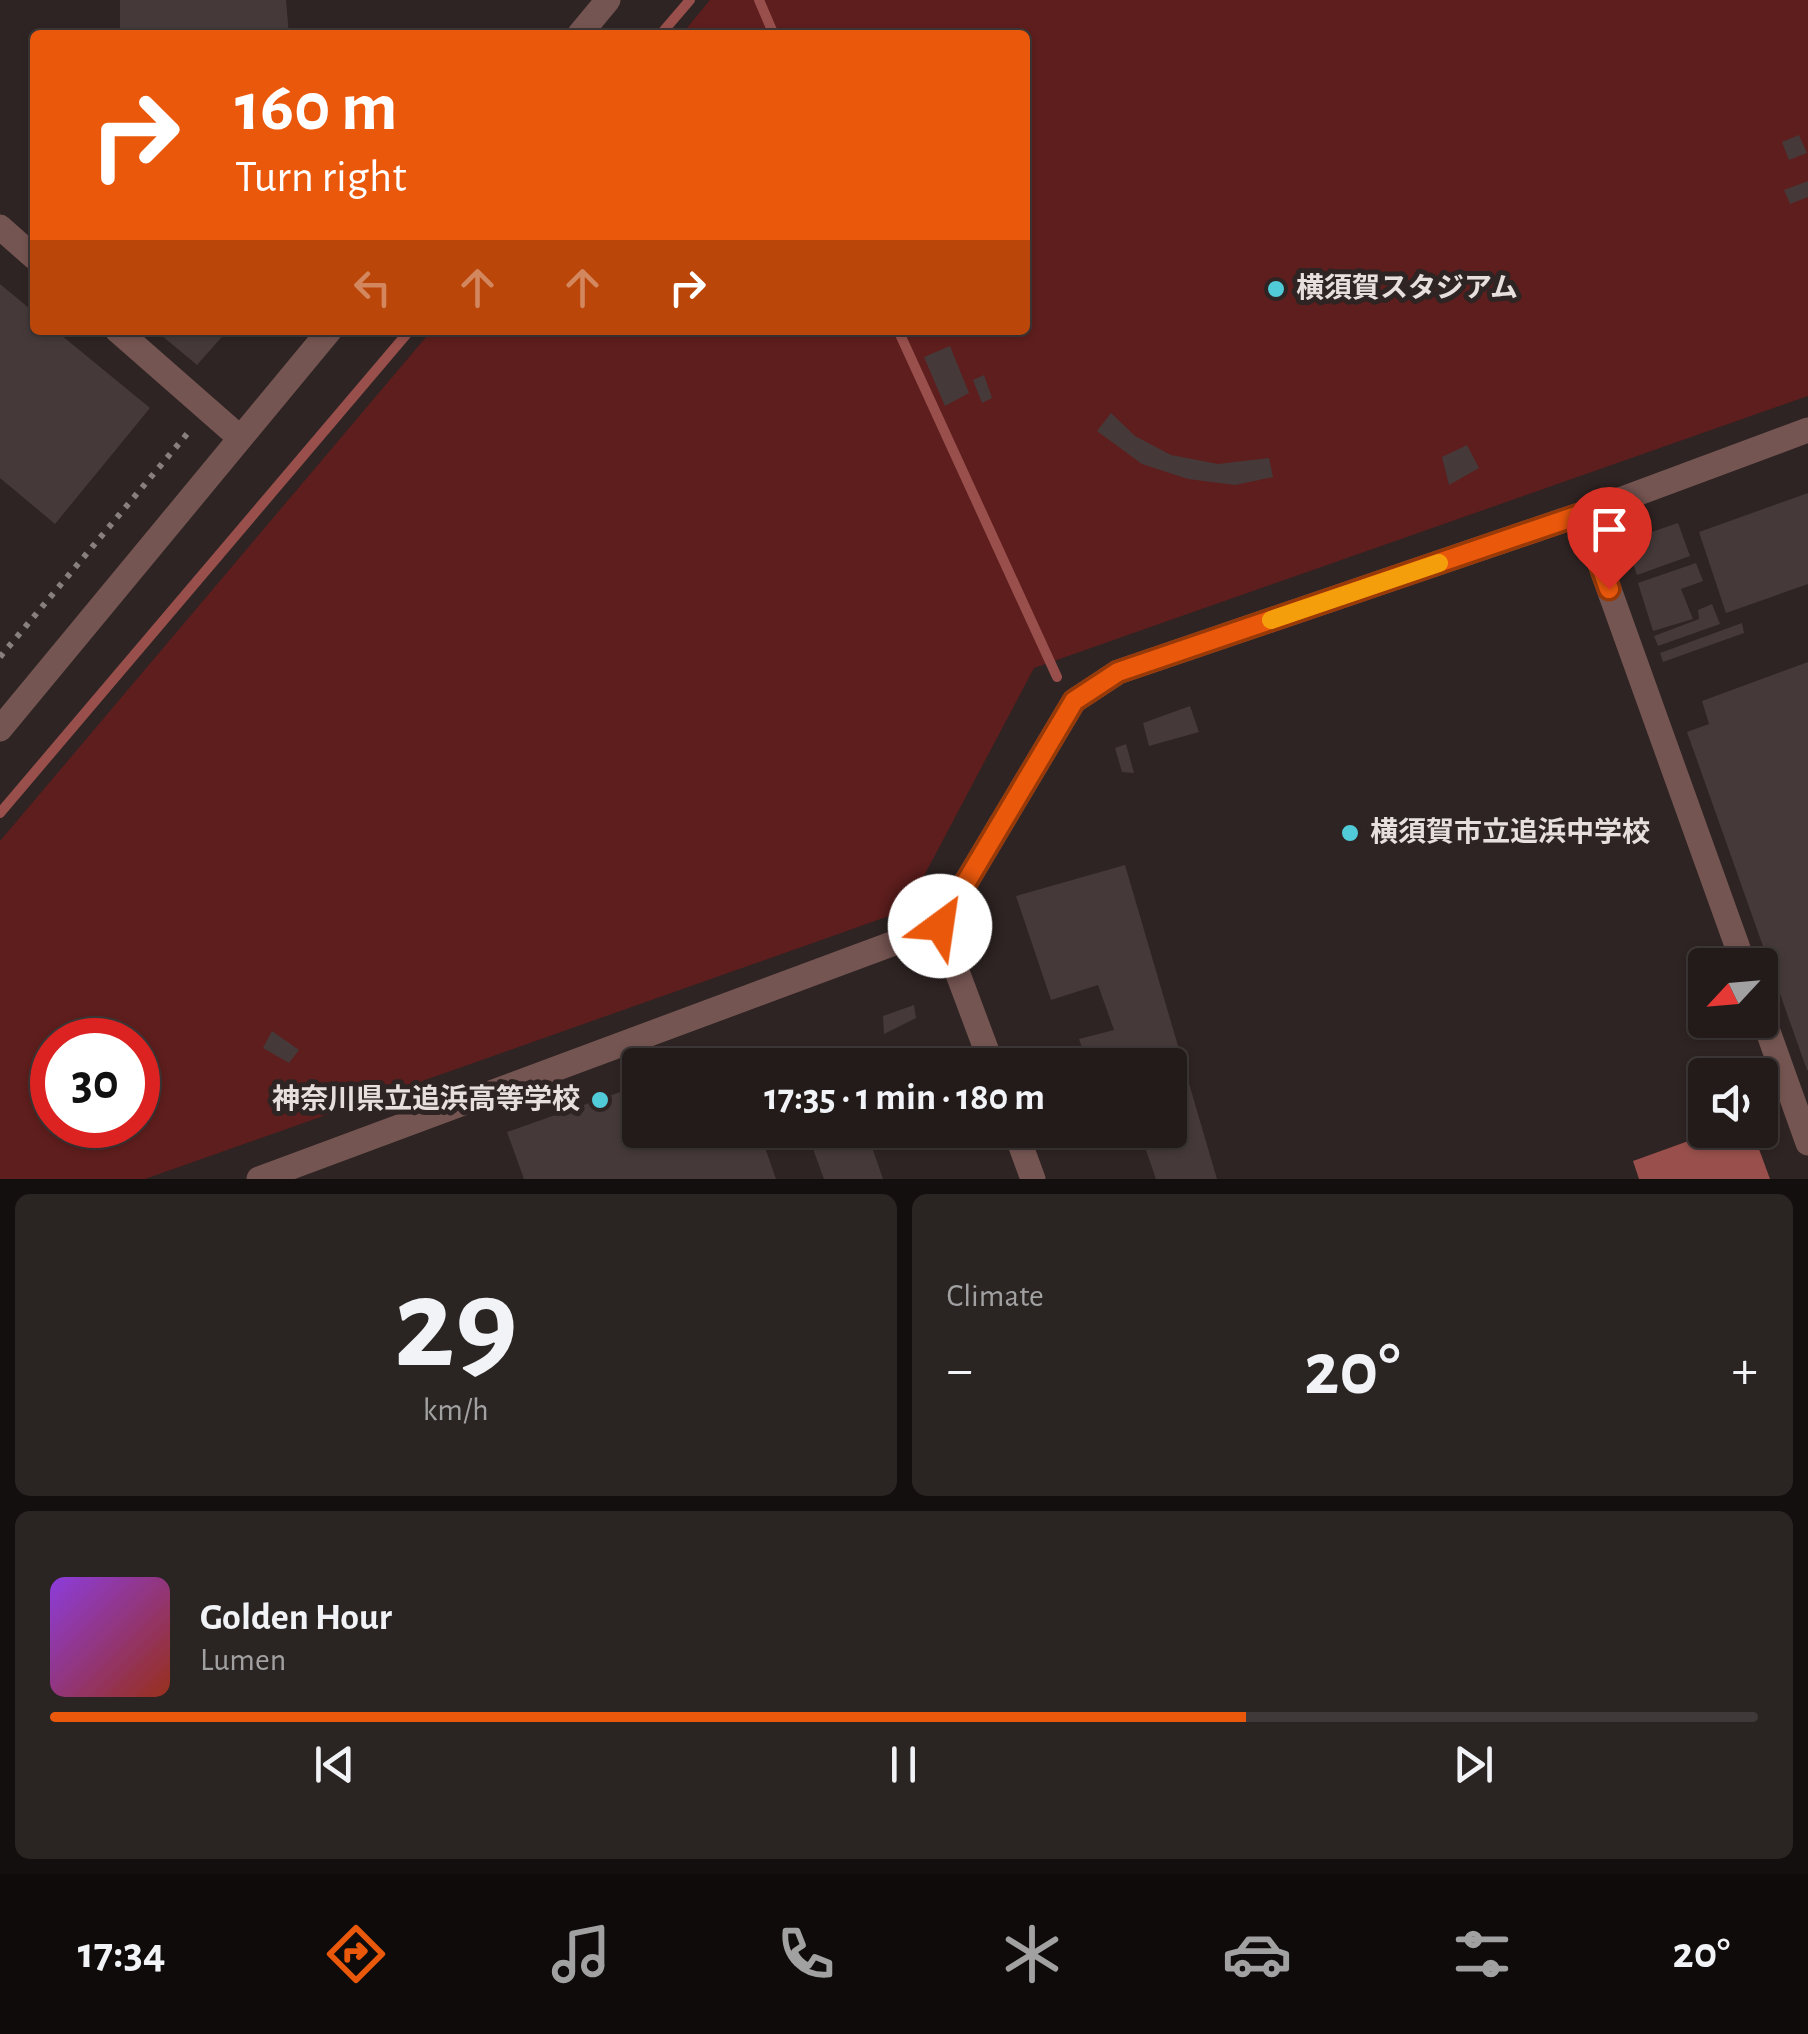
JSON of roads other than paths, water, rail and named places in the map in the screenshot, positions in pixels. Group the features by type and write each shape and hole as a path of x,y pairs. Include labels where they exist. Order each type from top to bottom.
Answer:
{"street":[{"path":"583,30 608,0"},
{"path":"0,228 30,254"},
{"path":"123,335 239,437"},
{"path":"0,729 326,335"},
{"path":"259,1179 940,926 1074,701 1118,672 1582,514 1808,430"},
{"path":"1582,514 1738,948"},
{"path":"940,926 986,1048"},
{"path":"1770,1038 1808,1143"},
{"path":"1023,1148 1034,1179"}],"waterway":[{"path":"664,30 690,0"},
{"path":"759,0 772,30"},
{"path":"0,813 406,335"},
{"path":"900,335 1057,677"}],"place":[{"name":"横須賀スタジアム","path":"1276,289"},
{"name":"横須賀市立追浜中学校","path":"1350,833"},
{"name":"神奈川県立追浜高等学校","path":"600,1100"}]}
